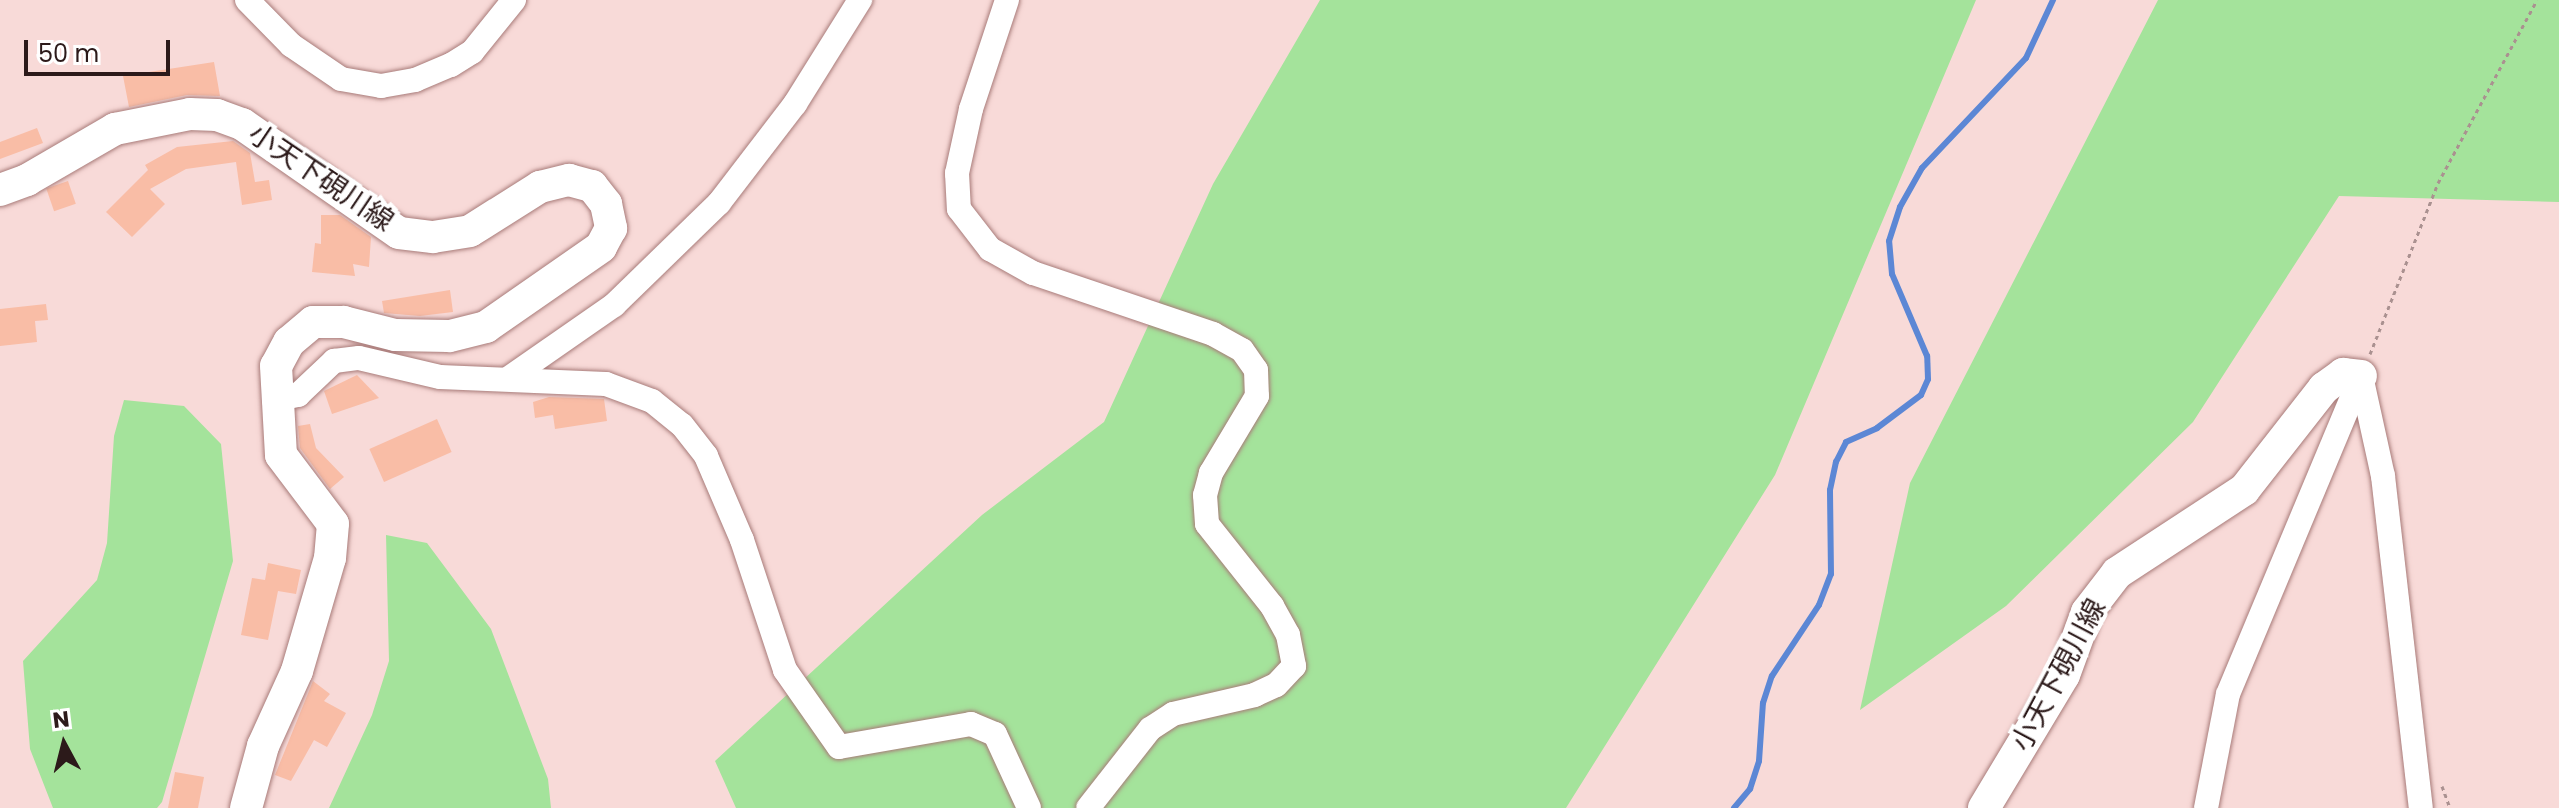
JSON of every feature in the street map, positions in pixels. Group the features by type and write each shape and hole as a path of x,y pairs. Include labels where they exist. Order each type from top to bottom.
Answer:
{"main road":[{"name":"小天下硯川線","path":"0,190 27,180 115,129 190,114 217,115 242,124 399,233 433,237 470,231 540,187 569,180 592,186 606,204 611,228 601,247 486,327 449,336 409,336 344,322 313,322 289,342 276,366 274,400 281,455 333,524 330,558 297,671 263,746 246,808"},
{"name":"小天下硯川線","path":"1984,808 2064,675 2087,612 2117,573 2244,490 2324,388 2343,374 2361,376"}],"street":[{"path":"247,0 291,45 341,79 381,86 415,80 451,65 472,52 514,0"},
{"path":"509,378 614,305 719,203 795,104 860,0"},
{"path":"1007,0 971,109 957,173 959,209 990,249 1033,273 1213,334 1242,350 1256,370 1257,396 1211,473 1205,495 1207,524 1272,606 1288,635 1294,666 1276,685 1255,695 1173,714 1150,729 1088,808"},
{"path":"274,400 298,395 334,361 359,358 440,377 606,384 652,401 682,425 706,456 742,540 785,670 839,747 971,724 995,734 1029,808"},
{"path":"2206,808 2228,694 2361,376"},
{"path":"2361,376 2383,476 2421,808"}],"path":[{"path":"2361,376 2438,183 2537,0"}],"green space":[{"path":"1320,0 1976,0 1775,475 1566,808 736,808 715,761 982,515 1104,422 1213,184"},
{"path":"2158,0 2559,0 2559,202 2339,196 2193,422 2006,606 1860,710 1910,483"},
{"path":"124,400 184,406 221,444 233,561 162,802 157,808 53,808 30,749 23,661 97,580 107,543 114,436"},
{"path":"386,535 427,543 491,629 548,779 551,808 329,808 372,715 389,661"}],"building":[{"path":"214,62 220,96 187,95 129,107 123,76"},
{"path":"37,128 43,143 0,159 0,142"},
{"path":"233,141 250,153 255,182 269,180 272,200 242,205 236,162 186,169 150,189 165,204 132,237 106,212 148,170 145,165 177,147"},
{"path":"68,181 76,204 54,211 46,188"},
{"path":"321,215 340,215 371,237 369,267 353,264 355,276 312,272 315,243 321,244"},
{"path":"450,290 453,312 420,316 384,313 382,301"},
{"path":"46,304 48,320 35,321 37,342 0,346 0,309"},
{"path":"357,375 379,398 332,414 324,391"},
{"path":"549,397 604,399 607,421 555,429 553,415 535,418 533,402"},
{"path":"437,419 452,452 384,482 369,449"},
{"path":"310,424 316,448 344,477 330,489 300,448 298,426"},
{"path":"268,563 301,570 296,594 278,591 268,640 241,635 252,578 265,580"},
{"path":"313,681 330,694 324,701 346,713 327,747 314,740 291,781 275,775"},
{"path":"175,772 204,777 198,808 168,808"}],"waterway":[{"path":"1734,808 1750,789 1759,761 1763,703 1772,676 1819,605 1831,574 1830,490 1836,462 1846,442 1877,428 1921,395 1928,379 1927,356 1892,274 1889,241 1900,207 1922,168 2026,58 2053,0"}]}
